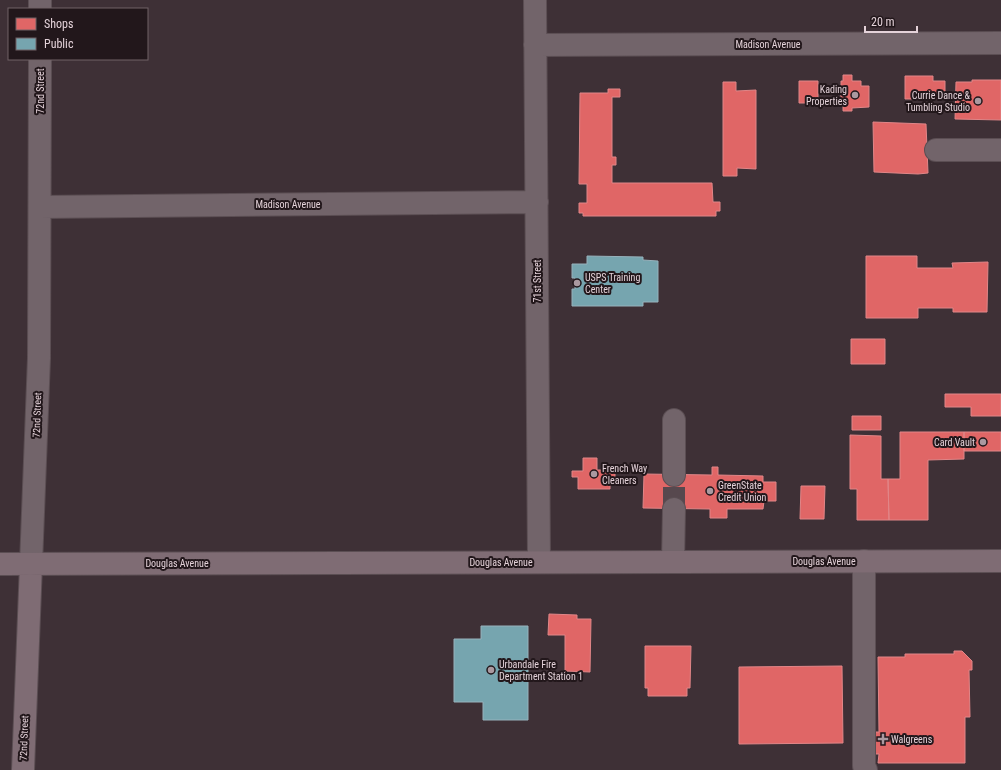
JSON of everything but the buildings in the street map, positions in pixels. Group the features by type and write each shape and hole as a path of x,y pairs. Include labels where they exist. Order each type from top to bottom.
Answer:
{"main road":[{"name":"Douglas Avenue","path":"0,564 1001,560"},
{"name":"72nd Street","path":"23,770 31,564"}],"street":[{"name":"71st Street","path":"535,0 539,562"},
{"name":"Madison Avenue","path":"535,45 1001,43"},
{"name":"72nd Street","path":"31,564 39,358 40,60"},
{"path":"936,150 1001,150"},
{"name":"Madison Avenue","path":"40,207 536,202"},
{"path":"674,420 674,475"},
{"path":"673,562 674,509"},
{"path":"864,561 864,766 866,770"}],"tunnel":[{"path":"674,475 674,509"}],"place":[{"name":"Kading Properties","path":"855,95"},
{"name":"Currie Dance & Tumbling Studio","path":"978,101"},
{"name":"USPS Training Center","path":"577,283"},
{"name":"Card Vault","path":"983,442"},
{"name":"French Way Cleaners","path":"594,474"},
{"name":"GreenState Credit Union","path":"710,491"},
{"name":"Urbandale Fire Department Station 1","path":"491,670"},
{"name":"Walgreens","path":"883,739"}]}
